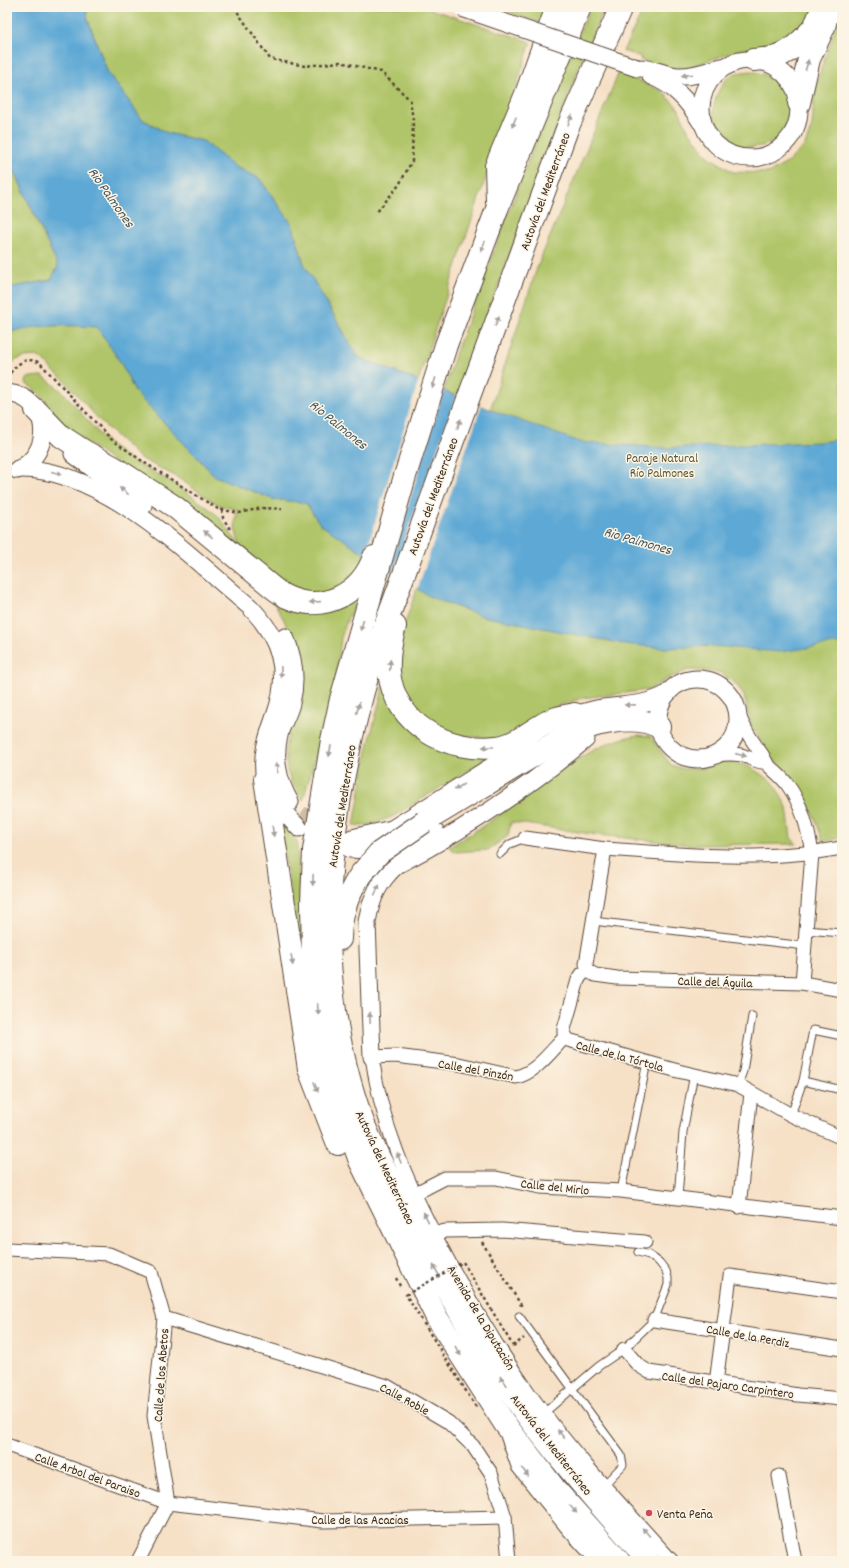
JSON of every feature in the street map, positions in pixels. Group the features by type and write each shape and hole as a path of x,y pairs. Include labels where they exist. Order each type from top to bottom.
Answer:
{"highway":[{"path":"497,209 496,166 528,87 557,7"},
{"path":"533,122 536,91 566,7"},
{"path":"39,418 61,436 115,468 175,507 272,587 288,597 308,602 329,601 368,584 370,566 389,507 405,476 446,345 497,209 580,7"},
{"name":"Autovía del Mediterráneo","path":"621,7 567,129 484,358 396,592 370,667 357,712 338,813 331,868 329,912 335,1011 346,1066 362,1121 423,1247 475,1338 511,1392 551,1446 649,1561"},
{"path":"591,72 633,7"},
{"path":"753,60 775,57 790,50 809,31 818,19 821,7"},
{"path":"799,103 809,59 824,27 829,7"},
{"name":"Autovía del Mediterráneo","path":"368,584 341,699 320,806 314,850 312,903 313,959 319,1015 329,1065 343,1113 360,1161 437,1318 506,1424 555,1489 619,1561"},
{"path":"396,592 400,612 392,639 389,672 397,697 411,719 433,737 466,747 498,747 512,743 550,720 575,714"},
{"path":"335,1011 342,995 339,962 340,933 344,912 350,893 361,874 379,854 424,822 580,729 614,722 636,721 651,722 660,732"},
{"path":"265,779 309,1069 345,1162 387,1248 419,1306 437,1318"}],"street":[{"path":"460,8 638,68 644,73 662,81 676,90 688,102 712,141 727,153 746,158 761,157 774,152 789,139 798,122 799,103 793,84 780,70 767,63 744,60 704,72 678,76 646,67 638,68"},
{"path":"702,124 700,105 705,87 710,78 725,66"},
{"path":"7,393 25,399 51,437 65,449 146,508 256,598 279,623 290,648 294,675 291,702 279,737 276,758 277,768 281,787 300,821 276,801 265,779 265,746 281,692 282,670 277,644 262,619 250,606 154,527 102,491 60,473 33,469 12,470"},
{"path":"12,470 33,459 38,452 42,440 39,418"},
{"path":"660,732 637,728 618,730 586,740 430,836 406,846 390,849 351,843 392,829 575,714 612,705 649,702 667,694 681,683 690,680 708,680 716,684 730,695 746,733 766,762 786,783 793,793 802,812 812,853 802,983"},
{"path":"667,694 659,710 660,732 670,746 680,755 697,759 715,755 732,754 742,755 760,763 766,762"},
{"path":"715,755 722,751 734,737 738,720 737,711"},
{"path":"414,1194 384,1118 376,1088 372,1057 367,922 370,905 385,875 397,865 515,794 547,772 586,740"},
{"path":"525,838 605,849 711,857 812,853 842,848"},
{"path":"588,971 586,964 605,849"},
{"name":"Calle del Águila","path":"588,971 595,976 617,978 802,983 842,990"},
{"name":"Calle de la Tórtola","path":"588,971 582,974 578,980 564,1029 565,1037 572,1042 738,1085 791,1115 842,1138"},
{"name":"Calle del Pinzón","path":"372,1057 396,1056 459,1064 516,1077 524,1076 531,1071 565,1037"},
{"path":"739,1207 751,1093"},
{"name":"Calle del Mirlo","path":"414,1194 445,1178 496,1178 540,1187 621,1191 739,1207 842,1218"},
{"name":"Avenida de la Diputación","path":"414,1194 434,1234 487,1329 544,1413 603,1486 672,1561"},
{"path":"434,1234 445,1231 502,1230 642,1247"},
{"name":"Calle de los Abetos","path":"7,1249 108,1254 151,1272 164,1318 154,1416 168,1503"},
{"path":"716,1383 730,1276 842,1292"},
{"name":"Calle Roble","path":"164,1318 387,1386 448,1422 473,1446 491,1473 505,1517 509,1561"},
{"name":"Calle de la Perdiz","path":"654,1320 723,1330 781,1341 842,1349"},
{"name":"Calle del Pajaro Carpintero","path":"624,1349 638,1366 649,1372 716,1383 842,1399"},
{"path":"506,1424 520,1466 569,1527 600,1561"},
{"name":"Calle Arbol del Paraiso","path":"7,1445 168,1503"},
{"path":"779,1476 795,1561"},
{"path":"138,1561 168,1503"},
{"name":"Calle de las Acacias","path":"168,1503 323,1521 505,1517"}],"lane":[{"path":"500,854 514,842 525,838"},
{"path":"593,921 805,946"},
{"path":"806,930 842,933"},
{"path":"738,1085 743,1071 752,1016"},
{"path":"791,1115 803,1081 813,1030 842,1036"},
{"path":"621,1191 647,1062"},
{"path":"678,1198 683,1132 694,1074"},
{"path":"803,1081 842,1090"},
{"path":"544,1413 573,1390 599,1366 624,1349 654,1320 668,1285 668,1278 666,1271 659,1262 649,1255 642,1247"},
{"path":"518,1316 621,1455 623,1466 603,1486"}],"path":[{"path":"234,7 270,59 305,66 340,62 381,72 410,100 413,120 412,161 399,185 376,213"},
{"path":"7,378 14,368 23,361 33,359 40,363 111,439 145,463 218,509 239,513 262,508 282,509"},
{"path":"478,1230 480,1239 521,1305 518,1316"},
{"path":"476,1407 406,1295 463,1262 513,1346 531,1333"},
{"path":"396,1278 403,1290"}],"green space":[{"path":"86,7 424,7 531,42 418,381 358,357 304,264 292,224 259,178 235,167 203,141 167,133 142,119 108,73 88,20"},
{"path":"494,7 546,7 540,23"},
{"path":"590,7 605,7 581,62 457,397 444,391 457,349 544,119"},
{"path":"645,7 817,7 809,23 777,49 742,49 687,68 665,68 640,60 641,57 623,51"},
{"name":"Paraje Natural Río Palmones","path":"842,8 842,838 823,841 815,818 801,794 768,752 751,725 744,696 736,684 719,672 689,670 671,677 648,690 583,698 558,706 524,730 499,739 451,735 409,705 397,666 403,629 417,588 423,592 490,410 538,265 619,72 662,91 678,108 688,130 708,156 733,172 769,173 787,163 805,145 812,126 814,99 819,75"},
{"path":"751,71 768,76 781,85 788,98 789,106 786,125 780,136 770,143 751,147 742,146 724,139 718,132 714,123 713,111 716,98 726,80 730,76 740,72"},
{"path":"7,155 58,266 51,280 7,288"},
{"path":"74,325 97,327 121,363 135,392 215,476 272,499 306,503 320,524 366,553 357,577 331,594 295,593 65,427 43,398 32,387 25,383 26,379 42,376 53,384 65,394 99,434 114,448 130,460 172,482 207,507 218,516 240,546 235,529 237,509 224,507 214,502 175,476 140,458 102,423 45,361 37,356 25,357 16,360 7,367 7,333 27,327"},
{"path":"360,596 347,620 341,638 335,689 303,800 292,783 287,771 285,750 291,723 291,637 274,602 297,610"},
{"path":"386,675 394,706 493,755 394,816 374,824 354,826 367,751"},
{"path":"638,735 650,736 671,765 684,769 704,768 719,762 730,761 750,767 773,782 787,807 791,838 797,844 691,845 599,835 511,822 508,836 488,850 455,852 449,847 476,831 560,770 589,752 621,739"},
{"path":"278,817 297,841 305,980"}],"water":[{"name":"Rio Palmones","path":"7,7 86,7 88,20 108,73 142,119 167,133 203,141 238,169 259,178 292,224 304,264 358,357 507,416 580,442 666,448 820,442 842,439 842,643 779,652 714,646 665,648 624,644 482,616 430,597 320,524 306,503 272,499 215,476 135,392 121,363 97,327 40,327 7,333 7,288 51,280 58,266 7,155"}],"pier":[{"path":"419,379 444,389 388,571 365,555"},
{"path":"457,394 482,404 417,590 392,574"}],"tunnel":[{"path":"301,814 327,830"}],"place":[{"name":"Venta Peña","path":"649,1513"}]}
